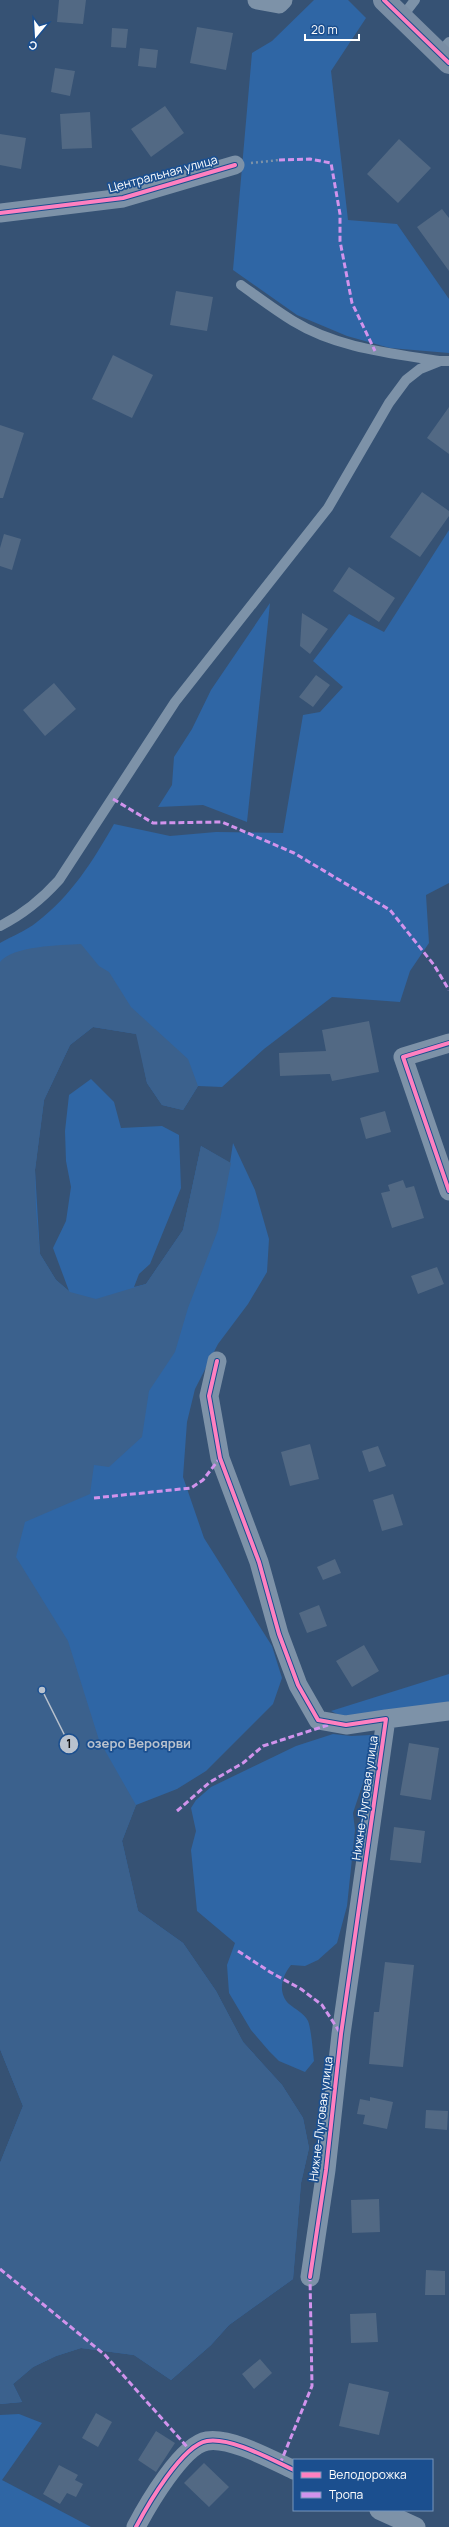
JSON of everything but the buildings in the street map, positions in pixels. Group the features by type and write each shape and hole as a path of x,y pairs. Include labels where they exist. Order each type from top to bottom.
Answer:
{"street":[{"path":"257,0 279,4 283,0"},
{"path":"384,0 402,17 446,53"},
{"name":"Центральная улица","path":"0,213 123,198 235,166"},
{"path":"449,1043 403,1057 449,1191"},
{"name":"Нижне-Луговая улица","path":"217,1361 209,1396 220,1458 259,1562 279,1634 298,1686 318,1720 346,1726 386,1719 342,2034 326,2170 310,2277"},
{"path":"386,1719 449,1711"},
{"path":"136,2527 154,2493 190,2450 206,2441 228,2442 293,2470"},
{"path":"381,2511 416,2527"}],"lane":[{"path":"402,17 415,0"},
{"path":"241,285 294,322 336,340 375,351 445,361"},
{"path":"0,926 27,911 44,897 59,880 175,702 328,508 390,403 406,380 420,369 445,361"}],"path":[{"path":"235,166 279,160"}],"shaded area":[{"path":"314,0 348,0 366,18 331,71 348,220 397,224 449,299 449,353 390,348 347,336 297,315 233,270 252,53 272,41"},
{"path":"449,530 449,883 426,895 429,943 410,971 400,1002 332,997 264,1049 222,1087 198,1086 183,1110 162,1105 147,1083 137,1034 93,1027 70,1045 44,1100 35,1170 40,1254 56,1280 69,1291 53,1248 66,1221 71,1187 66,1161 65,1131 69,1095 91,1079 114,1102 121,1128 162,1126 179,1135 181,1188 150,1264 139,1274 134,1287 146,1284 183,1230 201,1146 230,1163 233,1143 255,1190 269,1239 267,1272 248,1304 218,1344 195,1389 187,1422 183,1477 204,1538 272,1646 282,1678 273,1704 206,1771 177,1789 136,1805 122,1841 138,1911 183,1943 216,1991 243,2042 282,2085 303,2118 309,2148 301,2183 293,2279 229,2325 211,2345 171,2380 134,2355 81,2348 56,2356 33,2367 13,2384 22,2402 0,2404 0,2163 23,2106 0,2049 0,943 33,925 60,901 80,877 114,824 170,836 216,832 283,833 303,715 320,712 343,687 313,661 349,614 384,632"},
{"path":"270,603 247,822 203,805 158,807 172,785 174,757 192,729 211,690"},
{"path":"81,944 99,966 109,972 131,1007 188,1059 198,1086 183,1110 162,1105 147,1083 136,1034 93,1027 70,1045 44,1100 35,1170 36,1210 40,1254 56,1280 70,1292 96,1299 146,1284 183,1230 201,1146 231,1163 218,1230 188,1308 175,1352 149,1391 142,1437 109,1467 94,1465 90,1494 25,1522 16,1557 68,1641 99,1740 136,1805 122,1841 138,1911 183,1943 216,1991 243,2042 282,2085 303,2118 309,2148 301,2183 293,2279 229,2325 211,2345 171,2380 134,2355 81,2348 56,2356 33,2367 13,2384 22,2402 0,2404 0,2163 23,2106 0,2049 0,962 6,957 15,953 38,947"},
{"path":"449,1674 449,1704 345,1718 331,1711"},
{"path":"333,1734 351,1736 371,1735 373,1740 371,1759 353,1813 355,1830 347,1906 337,1943 318,1960 305,1966 291,1965 283,1979 282,1989 285,1999 304,2016 309,2024 314,2061 305,2072 279,2061 269,2051 251,2030 229,1993 227,1965 235,1943 197,1911 191,1850 196,1831 191,1808 196,1800 211,1787 296,1746"},
{"path":"19,2414 42,2423 2,2480 91,2527 0,2527 0,2415"}],"marked path":[{"path":"279,160 310,159 331,163 340,214 340,241 352,303 375,351"},
{"path":"113,799 153,823 222,822 294,853 390,910 434,965 449,990"},
{"path":"94,1498 191,1488 203,1480 220,1458"},
{"path":"177,1811 210,1782 243,1763 263,1746 328,1725"},
{"path":"238,1951 270,1972 301,1989 322,2005 341,2034"},
{"path":"0,2269 105,2355 190,2450"},
{"path":"280,2464 312,2386 310,2277"}],"cycle path":[{"path":"384,0 449,63"},
{"path":"0,213 123,198 235,165"},
{"path":"449,1043 403,1057 449,1191"},
{"path":"217,1361 209,1396 220,1458 259,1562 279,1634 298,1685 318,1720 346,1725 386,1719 341,2034 326,2170 310,2277"},
{"path":"136,2527 148,2505 176,2464 197,2445 207,2441 228,2442 263,2455 293,2470"}],"place":[{"name":"озеро Вероярви","path":"42,1690"}]}
